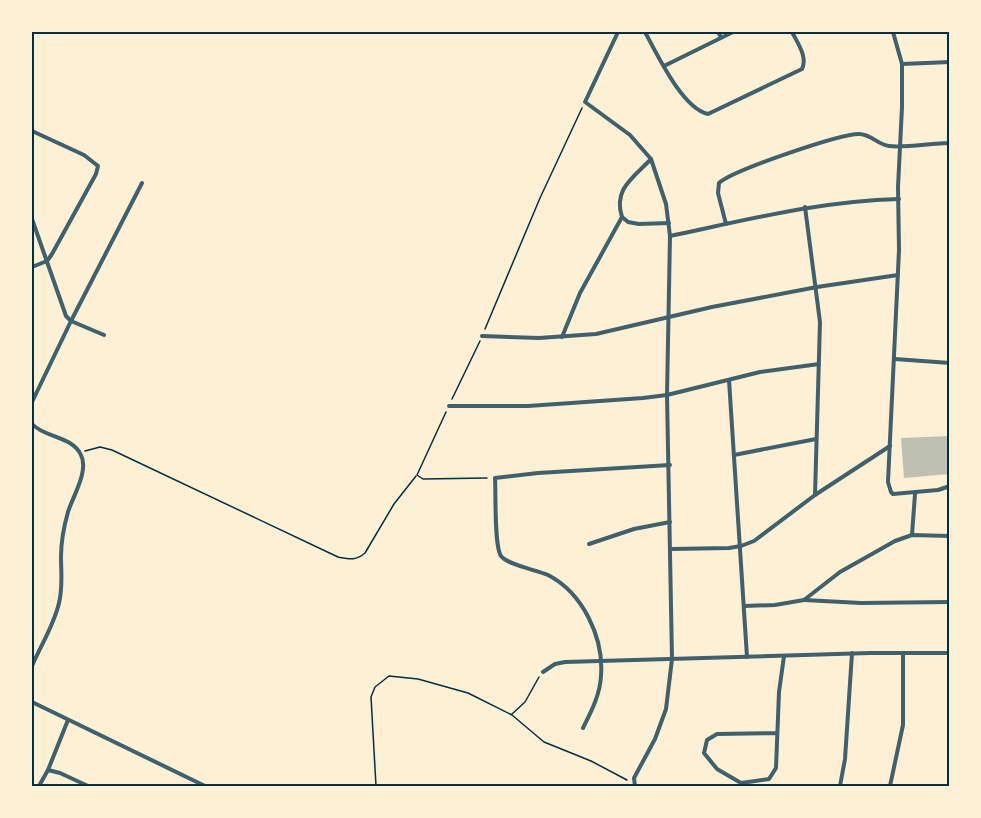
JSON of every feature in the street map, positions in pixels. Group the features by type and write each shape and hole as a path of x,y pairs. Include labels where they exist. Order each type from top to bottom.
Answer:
{"street":[{"path":"618,32 585,102 630,135 651,159 662,186 670,236 667,395 672,659 669,695 662,721 634,778 634,785"},
{"path":"645,32 664,66 695,107 708,114 802,69 803,55 792,32"},
{"path":"718,32 721,37"},
{"path":"664,66 733,32"},
{"path":"893,32 902,64 902,145 898,199 895,359 888,482 894,494 938,490 950,486"},
{"path":"902,64 950,62"},
{"path":"32,131 84,155 98,166 96,174 47,261 32,267"},
{"path":"726,224 718,187 719,183 728,177 816,145 860,134 873,138 886,146 950,142"},
{"path":"562,336 580,293 622,217 619,201 622,190 651,159"},
{"path":"32,402 142,183"},
{"path":"670,236 805,207 898,199"},
{"path":"805,207 820,322 815,495"},
{"path":"622,217 628,222 639,224 669,223"},
{"path":"32,219 64,313 71,321 104,336"},
{"path":"482,336 510,338 596,334 817,287 898,275"},
{"path":"895,359 950,363"},
{"path":"448,406 528,406 667,395 760,372 819,364"},
{"path":"729,380 747,657"},
{"path":"32,424 39,430 69,443 81,454 83,460 83,471 68,514 62,543 63,580 60,602 52,625 32,666"},
{"path":"734,455 816,439"},
{"path":"671,549 741,546 754,541 815,495 890,445"},
{"path":"583,728 598,693 601,677 601,661 593,627 588,616 569,591 547,575 506,561 500,554 497,540 495,478 538,473 670,465"},
{"path":"912,535 915,493"},
{"path":"589,544 634,529 670,522"},
{"path":"804,600 840,572 895,540 912,535 950,536"},
{"path":"744,606 775,605 804,600 861,603 950,602"},
{"path":"543,672 549,667 564,662 784,657 852,653 950,653"},
{"path":"840,786 845,759 852,653"},
{"path":"890,786 903,725 903,654"},
{"path":"777,733 717,734 707,740 704,753 717,769 741,783 766,780 772,776 776,768 784,657"},
{"path":"32,702 205,786"},
{"path":"39,786 48,770 68,720"},
{"path":"48,770 88,786"}],"path":[{"path":"81,454 89,449 100,447 112,450 338,557 360,558 394,504 417,476 482,336 540,198 585,102"},
{"path":"417,476 423,479 495,478"},
{"path":"512,715 525,702 543,672"},
{"path":"376,786 371,697 375,687 389,676 418,679 468,693 512,715 544,742 591,761 634,785"}],"building":[{"path":"950,436 950,474 904,478 901,438"}]}
